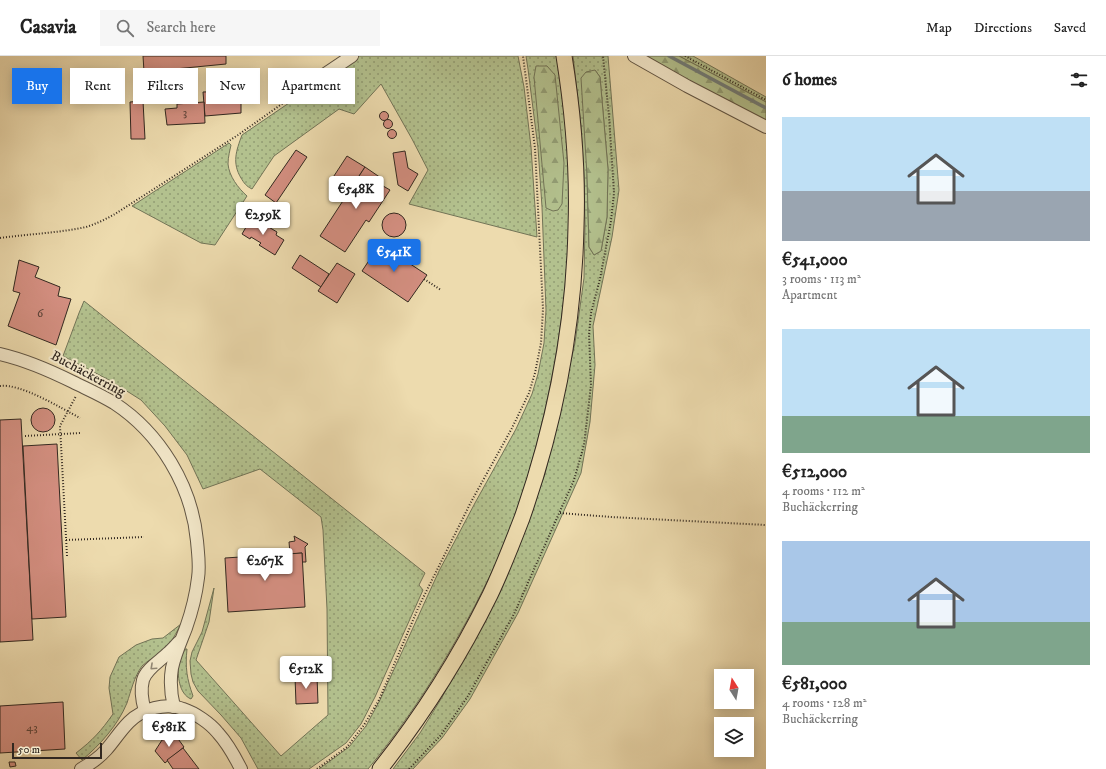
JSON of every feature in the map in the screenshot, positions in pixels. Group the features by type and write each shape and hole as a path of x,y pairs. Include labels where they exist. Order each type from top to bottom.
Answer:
{"main road":[{"path":"381,767 409,730 462,647 490,594 511,547 533,485 549,426 559,383 574,279 576,175 570,93 564,56"}],"street":[{"path":"334,68 352,56"},
{"path":"634,56 687,86 766,127"},
{"name":"Buchäckerring","path":"0,354 17,358 45,368 113,403 130,415 149,433 166,456 180,481 191,509 196,533 198,576 194,601 172,669 171,695 174,707"},
{"name":"Buchäckerring","path":"145,711 141,689 143,679 150,670 181,640"},
{"path":"81,769 104,752 129,722 145,711 154,708 174,707 182,708 191,713 218,732 231,750 241,769"}],"path":[{"path":"317,769 348,746 364,725 379,700 419,606 471,502 512,428 528,394 535,373 541,342 543,309 535,148 523,56"},
{"path":"685,56 766,100"},
{"path":"0,238 87,227 100,222 115,214 231,139 281,104"},
{"path":"424,279 441,290"},
{"path":"0,386 13,386 36,395 80,418"},
{"path":"67,556 60,426 78,393"},
{"path":"25,436 80,433"},
{"path":"560,513 766,525"},
{"path":"66,540 144,537"}],"green space":[{"path":"358,56 518,56 524,87 531,147 537,237 409,204 428,170 381,84 354,114 339,109 274,156 252,189 248,187 238,173 236,162 238,146 242,135 288,104 355,104 355,68 340,68"},
{"path":"526,56 557,56 563,89 567,138 569,228 566,273 555,362 546,407 525,487 513,524 503,548 459,635 443,663 388,744 368,769 319,769 349,747 366,726 380,700 439,571 516,429 532,394 538,374 544,343 546,310 538,148"},
{"path":"573,56 608,56 619,190 612,237 593,326 595,365 590,422 581,473 518,613 470,699 442,738 413,769 393,769 420,733 469,649 517,549 545,474 575,343 584,278 585,225 581,126","holes":["595,70 600,77 608,169 607,217 601,251 594,255 589,247 587,175"]},
{"path":"642,56 679,56 766,102 766,122"},
{"path":"679,56 693,56 766,97 766,102"},
{"path":"536,66 547,66 555,75 564,163 562,204 558,210 553,211 546,208 534,77"},
{"path":"595,70 600,77 608,169 607,217 601,251 594,255 589,247 587,175 581,78 586,72"},
{"path":"229,143 231,145 228,164 230,173 237,186 247,196 215,245 201,243 132,206"},
{"path":"84,301 425,573 419,585 423,590 375,697 361,724 346,743 309,769 258,769 241,738 198,691 193,682 190,661 192,652 202,632 214,588 209,622 196,660 281,756 328,715 327,609 321,517 260,469 203,489 187,455 165,426 141,400 111,381 63,356"},
{"path":"181,624 167,648 147,662 139,670 127,703 114,727 82,760 76,753 96,735 113,714 109,688 110,677 119,657 136,645 152,639 163,638"},
{"path":"185,649 187,649 187,673 193,696 191,699 187,697 181,689 178,673 179,664"}],"building":[{"path":"143,56 226,56 226,64 185,68 144,68"},
{"path":"203,92 206,92 206,104 241,104 241,113 205,116"},
{"path":"130,102 133,102 133,104 143,104 145,139 131,139"},
{"path":"198,102 204,102 205,123 167,125 165,109 177,108 177,104 198,104"},
{"path":"382,112 386,112 388,116 386,120 382,120 380,118 380,114"},
{"path":"386,120 390,120 392,124 390,128 386,128 384,126 384,122"},
{"path":"390,130 394,130 396,134 394,138 390,138 388,136 388,132"},
{"path":"296,150 307,157 276,203 265,195"},
{"path":"405,151 408,168 418,174 408,191 398,185 393,153"},
{"path":"347,156 365,167 347,194 330,182"},
{"path":"365,167 381,178 378,183 390,190 369,222 366,220 345,252 320,236"},
{"path":"394,213 399,214 405,220 405,230 399,236 394,237 389,236 383,230 382,225 383,220 389,214"},
{"path":"252,217 277,232 276,235 284,240 275,255 259,245 261,243 242,234"},
{"path":"380,244 427,275 408,302 362,271"},
{"path":"300,255 329,274 321,287 292,268"},
{"path":"19,260 39,267 35,277 60,287 58,296 71,299 56,345 8,326 20,293 13,291"},
{"path":"337,263 355,274 337,303 318,291"},
{"path":"43,408 51,412 55,420 51,428 43,432 35,428 31,420 35,412"},
{"path":"21,419 33,640 0,642 0,420"},
{"path":"57,444 66,617 32,619 23,446"},
{"path":"294,536 308,544 305,547 306,562 302,562 302,553 290,554 289,542 295,541"},
{"path":"302,553 305,607 228,612 225,558"},
{"path":"317,676 318,703 296,704 295,677"},
{"path":"63,702 65,749 0,753 0,706"},
{"path":"176,736 184,747 165,763 155,751 162,740"},
{"path":"183,748 199,769 173,769 167,760"},
{"path":"9,762 15,762 16,766 10,767"}],"waterway":[{"path":"669,56 766,108"}]}
